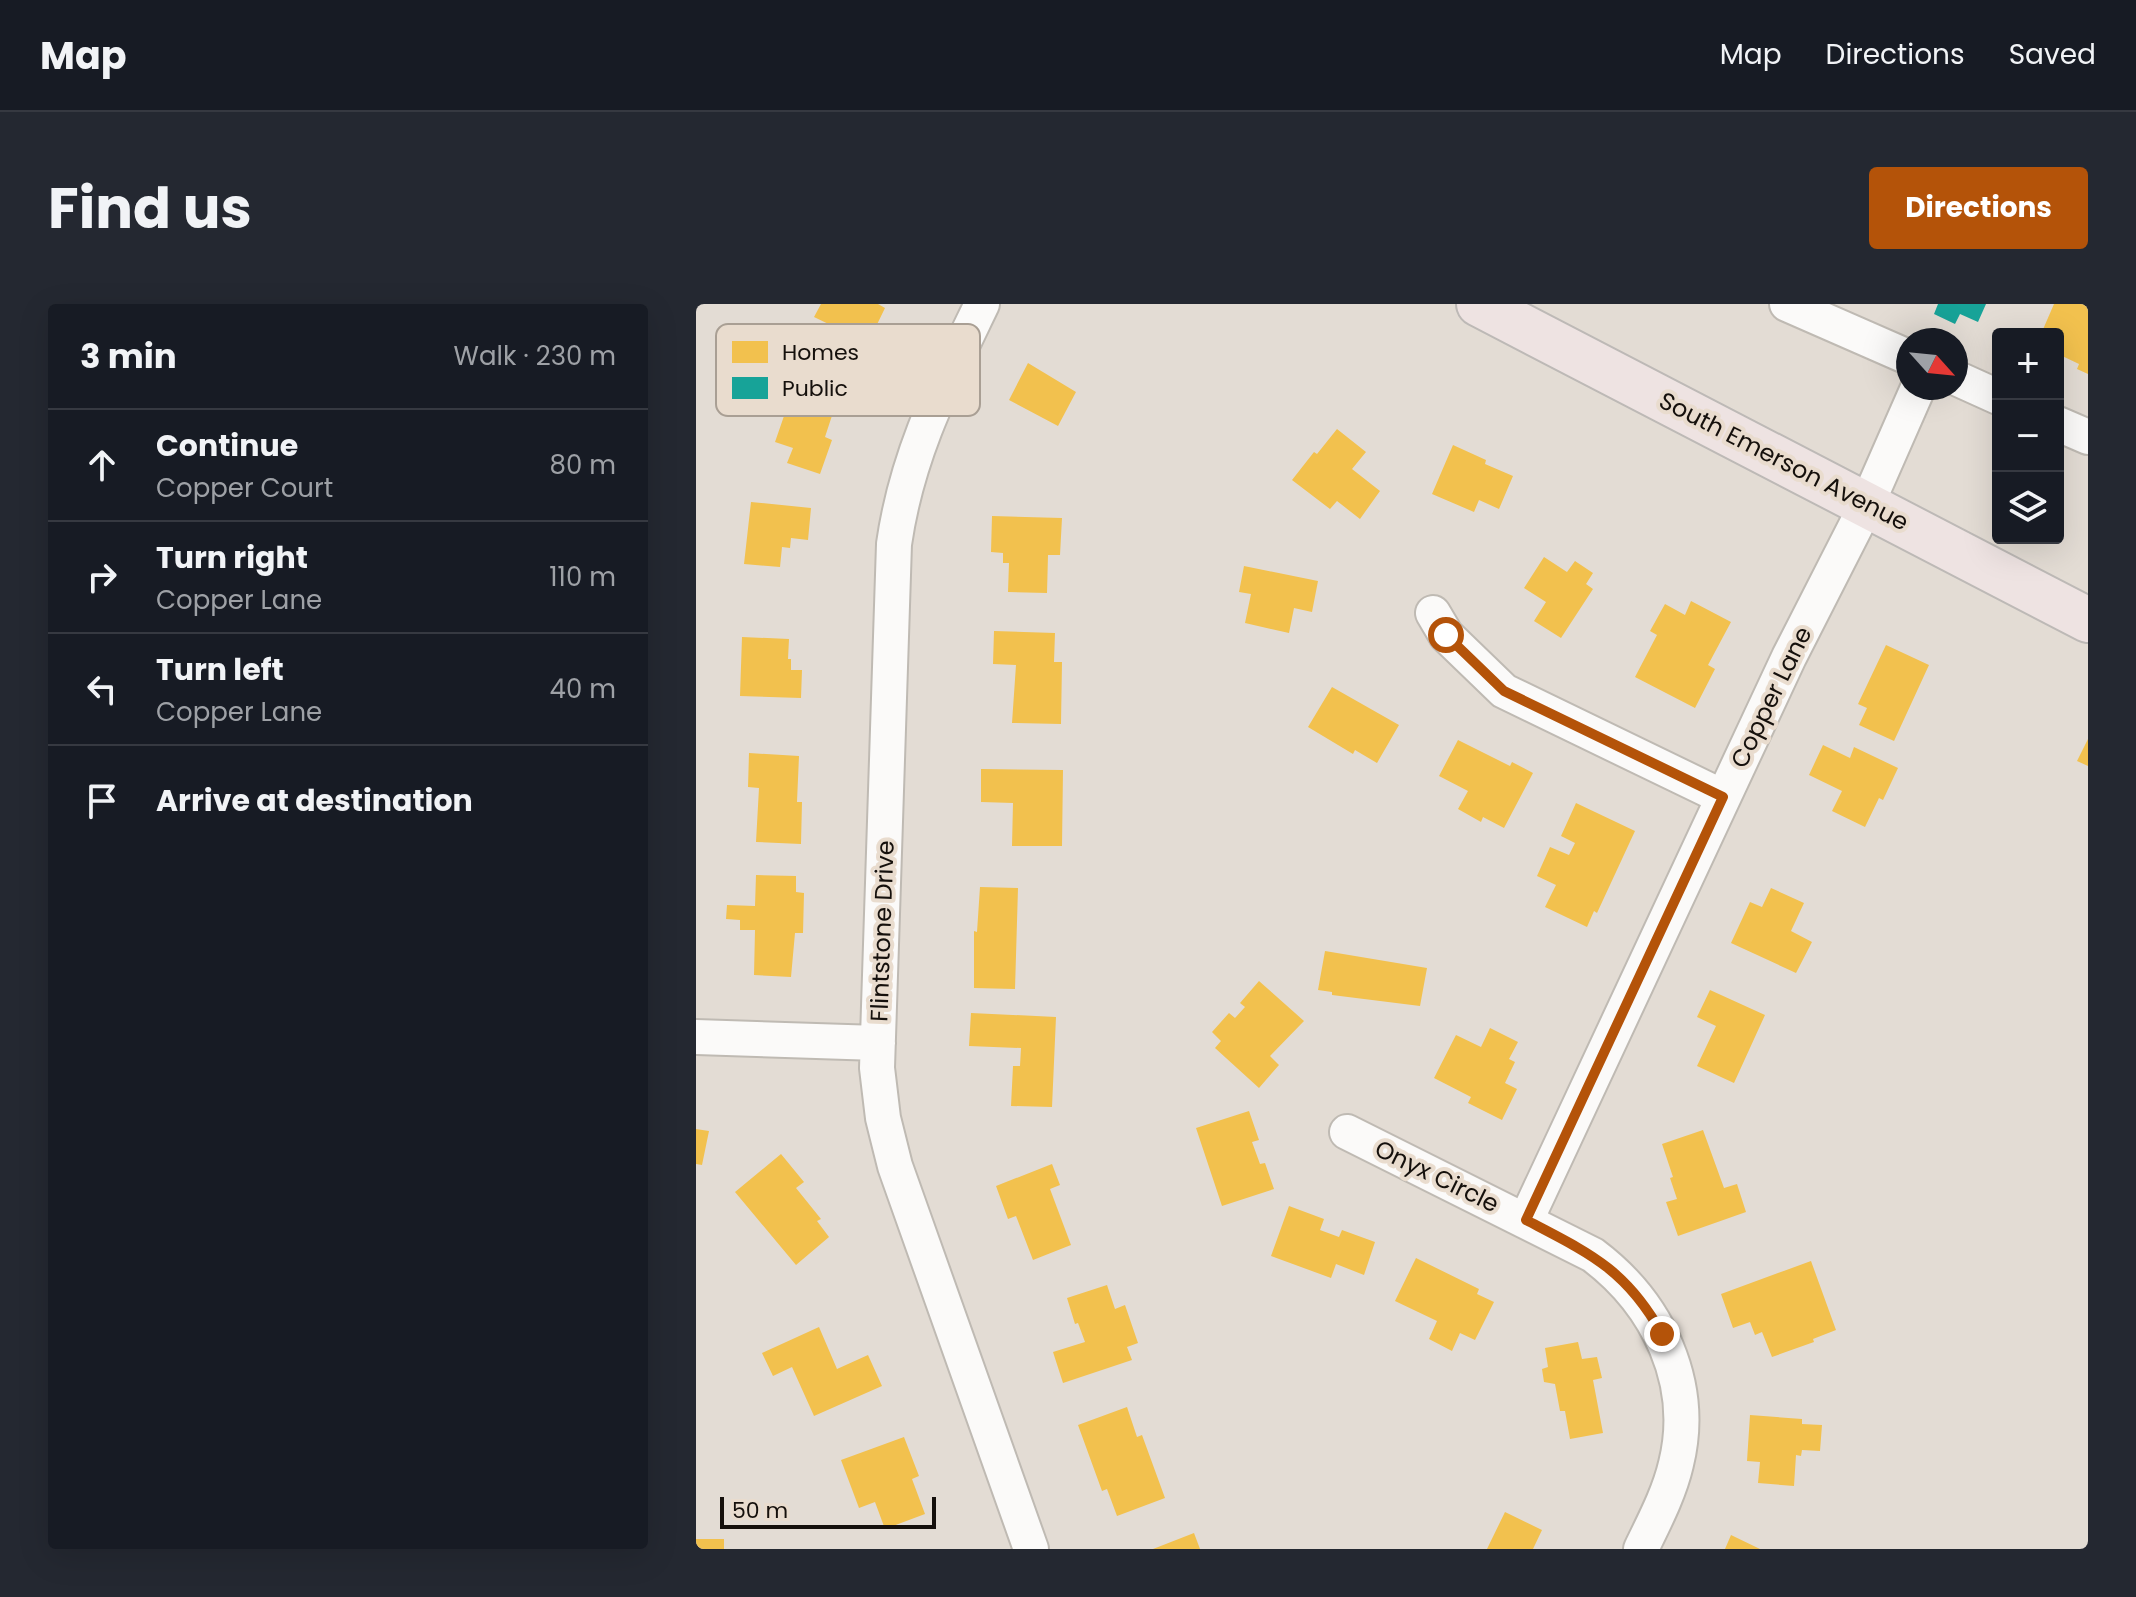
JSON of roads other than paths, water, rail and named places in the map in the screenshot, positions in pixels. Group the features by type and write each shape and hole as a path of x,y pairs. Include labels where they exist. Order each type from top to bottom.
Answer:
{"main road":[{"name":"South Emerson Avenue","path":"1479,304 2088,620"}],"street":[{"name":"Flintstone Drive","path":"972,324 982,304"},
{"path":"1794,305 1896,352"},
{"path":"1968,383 1992,394"},
{"name":"Copper Lane","path":"1526,1220 1789,657 1867,504 1913,400"},
{"name":"Flintstone Drive","path":"929,416 906,478 892,571 879,1093 891,1154 1031,1549"},
{"path":"2064,427 2088,437"},
{"path":"1433,613 1446,635 1504,691 1723,797"},
{"path":"696,1037 878,1043"},
{"name":"Onyx Circle","path":"1347,1132 1526,1220"},
{"path":"1526,1220 1593,1255 1614,1272 1649,1311 1667,1346 1676,1372 1680,1438 1676,1464 1663,1502 1641,1549"}]}
